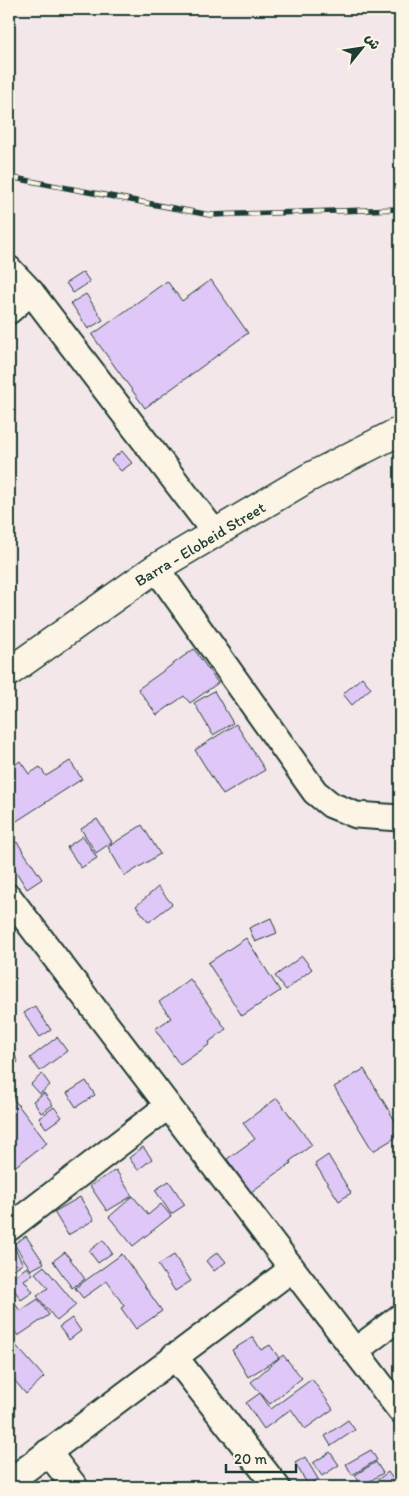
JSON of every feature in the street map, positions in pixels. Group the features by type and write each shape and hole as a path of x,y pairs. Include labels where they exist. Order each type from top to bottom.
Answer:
{"main road":[{"name":"Barra - Elobeid Street","path":"9,672 156,568 308,478 400,431"}],"street":[{"path":"9,269 32,292 215,534"},
{"path":"9,311 32,292"},
{"path":"156,568 315,792 331,805 356,815 400,818"},
{"path":"9,897 400,1410"},
{"path":"9,1228 168,1106"},
{"path":"9,1482 292,1268"},
{"path":"355,1351 400,1316"},
{"path":"174,1356 276,1487"},
{"path":"48,1452 75,1487"}],"building":[{"path":"83,272 90,282 73,293 66,283"},
{"path":"211,280 248,333 145,408 92,335 167,281 182,301"},
{"path":"86,294 103,320 88,329 71,303"},
{"path":"122,451 132,463 121,471 111,460"},
{"path":"194,649 218,683 190,703 184,696 157,715 138,689"},
{"path":"362,677 371,688 352,705 343,694"},
{"path":"214,691 233,723 213,735 194,703"},
{"path":"236,724 265,770 223,795 195,750"},
{"path":"20,761 29,774 40,767 46,776 70,761 82,779 9,826 9,769"},
{"path":"97,819 112,842 96,853 81,829"},
{"path":"142,825 160,854 125,876 108,847"},
{"path":"83,836 97,858 81,868 67,847"},
{"path":"17,842 42,879 27,889 9,861 9,848"},
{"path":"158,887 172,904 149,922 136,906"},
{"path":"271,918 277,933 255,942 249,928"},
{"path":"246,938 280,991 242,1016 208,963"},
{"path":"302,956 312,969 286,990 275,976"},
{"path":"190,979 226,1029 209,1042 210,1044 180,1065 155,1029 171,1018 159,1002"},
{"path":"35,1006 51,1030 40,1037 24,1013"},
{"path":"57,1037 67,1051 40,1071 30,1058"},
{"path":"11,1049 18,1062 9,1067 9,1050"},
{"path":"364,1069 400,1129 400,1135 373,1151 334,1087"},
{"path":"42,1074 50,1085 40,1094 31,1084"},
{"path":"86,1081 95,1095 76,1107 67,1093"},
{"path":"9,1093 47,1143 9,1171"},
{"path":"44,1093 53,1105 41,1113 33,1101"},
{"path":"277,1098 312,1145 251,1192 227,1159 255,1139 243,1123"},
{"path":"54,1107 62,1117 46,1128 39,1118"},
{"path":"143,1147 152,1159 138,1170 129,1158"},
{"path":"328,1155 351,1193 339,1201 315,1164"},
{"path":"116,1170 132,1196 107,1211 90,1186"},
{"path":"169,1181 185,1205 171,1214 155,1190"},
{"path":"133,1196 148,1215 161,1204 171,1216 133,1246 109,1217"},
{"path":"80,1197 94,1220 68,1235 54,1212"},
{"path":"26,1236 44,1263 31,1270 14,1244"},
{"path":"103,1240 112,1253 98,1263 89,1251"},
{"path":"14,1247 23,1264 9,1271 9,1250"},
{"path":"65,1252 85,1279 72,1288 53,1261"},
{"path":"218,1252 226,1262 214,1271 206,1261"},
{"path":"122,1254 162,1311 136,1329 121,1308 124,1306 107,1281 83,1298 75,1288"},
{"path":"174,1255 191,1281 175,1291 158,1265"},
{"path":"44,1266 76,1305 57,1321 37,1296 48,1288 35,1273"},
{"path":"27,1267 33,1274 24,1280 33,1292 21,1300 9,1280"},
{"path":"9,1294 20,1311 38,1299 49,1315 18,1336 9,1323"},
{"path":"72,1318 81,1331 69,1340 59,1327"},
{"path":"253,1337 261,1350 270,1345 279,1358 248,1377 232,1350"},
{"path":"12,1341 44,1377 26,1394 9,1374 9,1343"},
{"path":"283,1355 302,1378 270,1404 251,1382"},
{"path":"312,1379 333,1409 305,1429 291,1409 264,1429 246,1403 260,1393 271,1409"},
{"path":"348,1420 355,1430 331,1446 325,1436"},
{"path":"371,1450 377,1460 352,1475 346,1464"},
{"path":"330,1452 339,1465 322,1476 313,1463"},
{"path":"305,1457 318,1479 308,1485 295,1463"},
{"path":"376,1462 383,1473 362,1486 355,1475"},
{"path":"388,1472 397,1485 395,1487 368,1487"}],"railway":[{"path":"9,177 210,215 400,209"}]}
